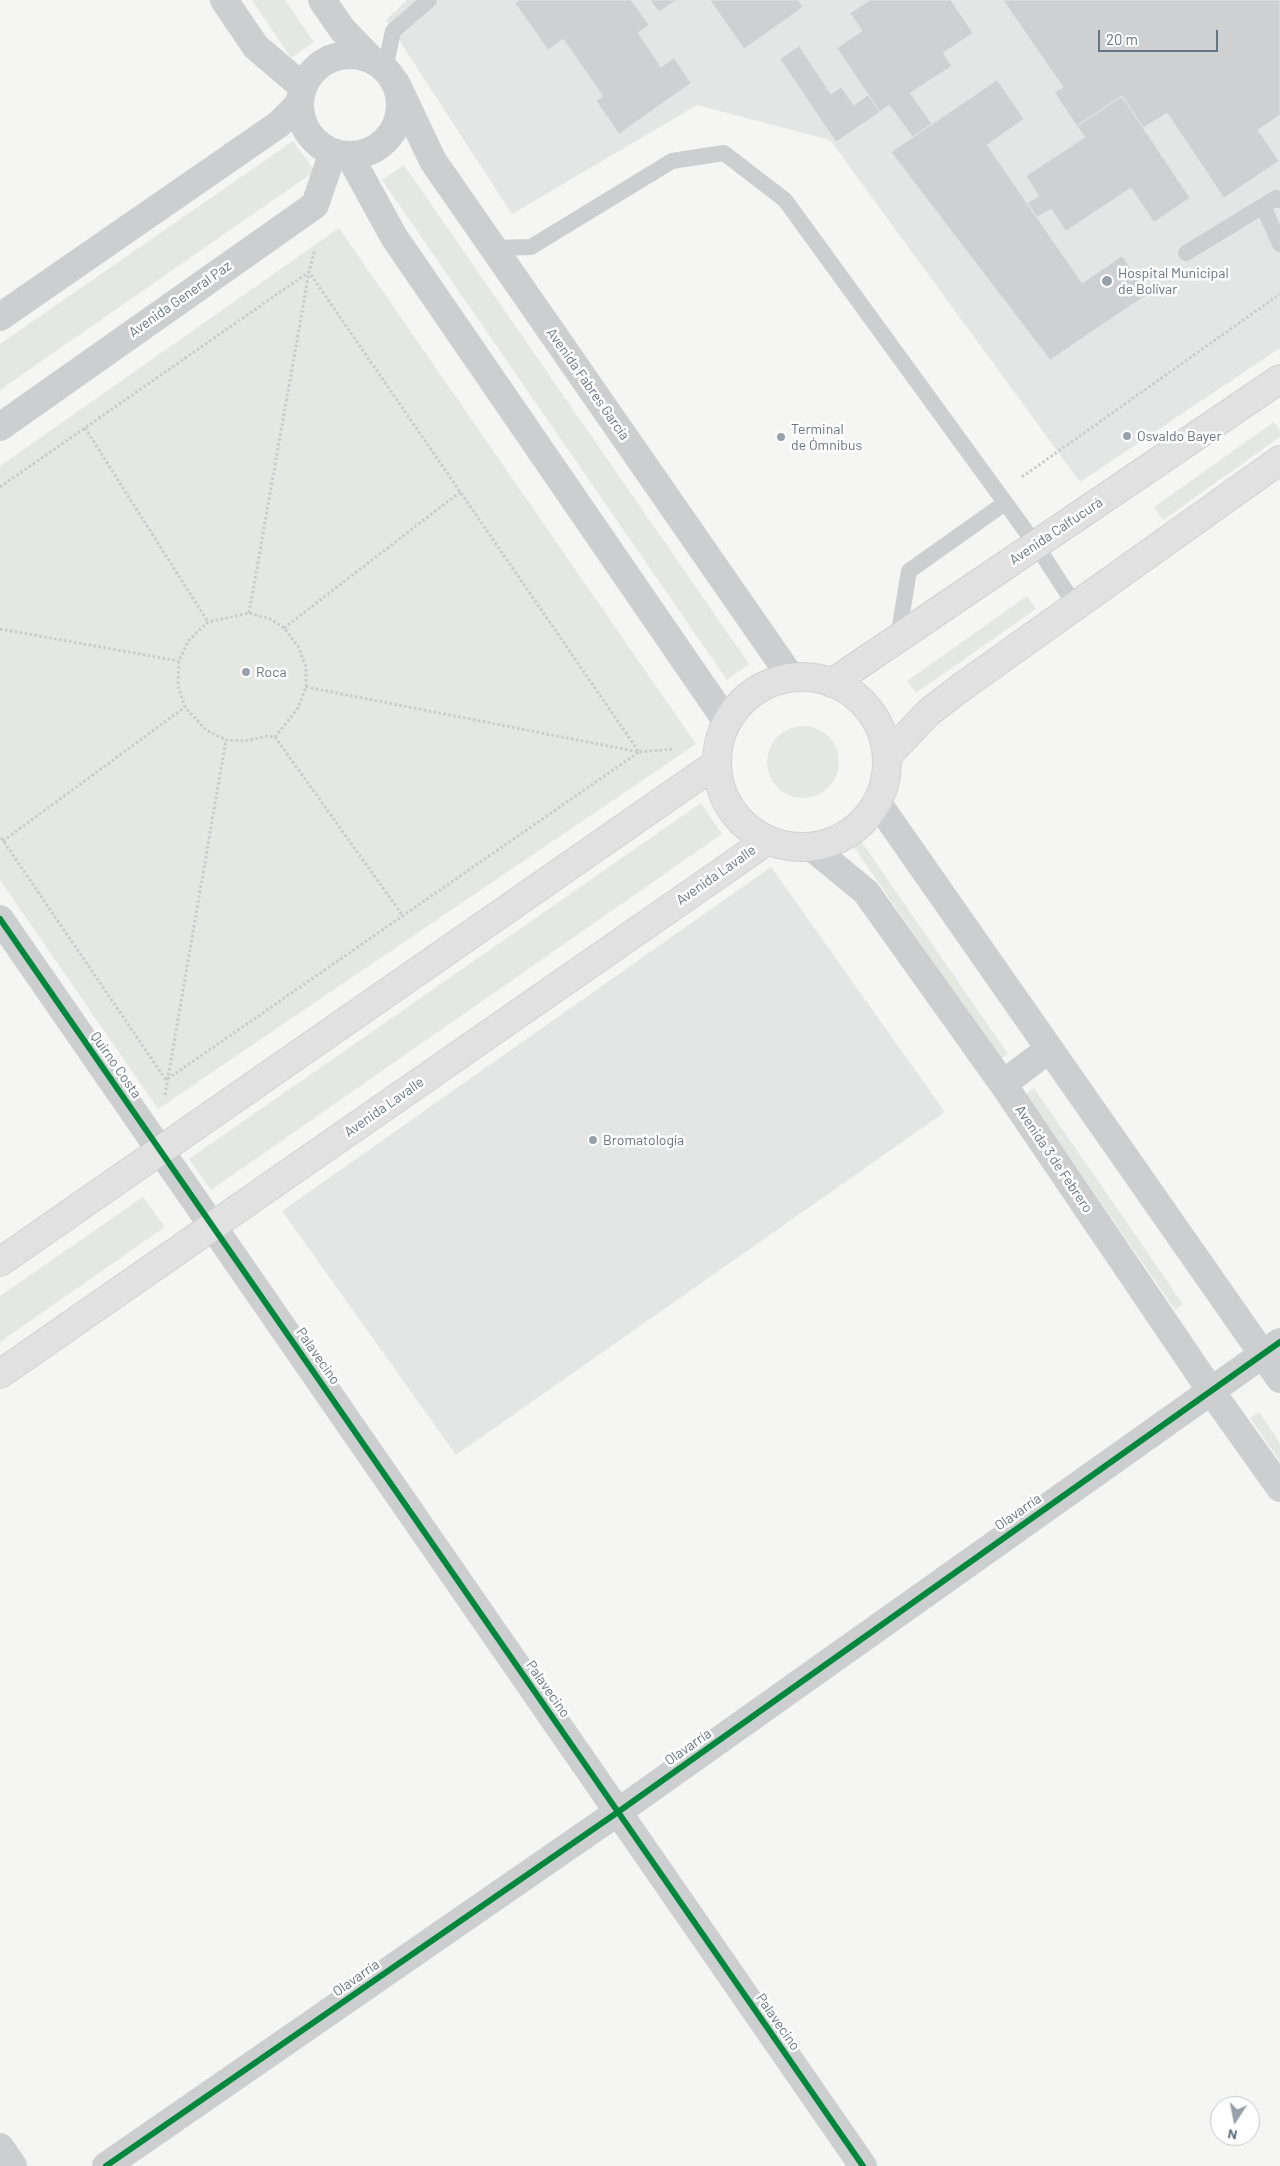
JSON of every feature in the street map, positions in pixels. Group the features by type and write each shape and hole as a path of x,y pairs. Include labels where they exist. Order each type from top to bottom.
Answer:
{"main road":[{"name":"Avenida Calfucurá","path":"832,683 1280,380"},
{"path":"887,756 929,712 1075,605 1280,460"},
{"path":"791,677 819,678 846,689 868,708 882,731 887,756 885,785 878,802 854,830 830,843 803,848 776,844 752,832 731,811 719,785 721,743 739,703 762,686 791,677"},
{"path":"0,1262 160,1150 721,743"},
{"name":"Avenida Lavalle","path":"0,1374 768,840"}],"street":[{"path":"0,318 279,124 301,95 318,65 330,58 344,54 384,70 401,100 400,117 393,132 382,144 374,148 341,153 320,144 308,133 301,118 301,95 256,47 224,0"},
{"name":"Avenida Fabres García","path":"322,0 342,30 384,70 433,161 791,677"},
{"path":"341,153 721,743"},
{"name":"Avenida General Paz","path":"0,426 315,204 341,153"},
{"path":"878,802 1049,1049 1271,1348 1280,1379"},
{"name":"Avenida 3 de Febrero","path":"810,846 866,892 1003,1084 1211,1391 1280,1488"},
{"name":"Quirno Costa","path":"0,919 212,1226"},
{"path":"1003,1084 1049,1049"},
{"name":"Palavecino","path":"212,1226 863,2166"},
{"name":"Olavarría","path":"106,2166 618,1812 1271,1348"},
{"path":"0,2147 13,2166"}],"lane":[{"path":"384,70 393,31 429,0"},
{"path":"493,248 531,247 672,161 724,153 785,200 1036,545 1075,605"},
{"path":"1186,253 1276,198 1280,200"},
{"path":"1264,206 1280,244"},
{"path":"898,638 908,571 1002,499"}],"path":[{"path":"249,613 309,272 316,245"},
{"path":"309,272 639,752"},
{"path":"0,487 309,272"},
{"path":"1002,499 1280,294"},
{"path":"85,428 208,622"},
{"path":"284,628 460,492"},
{"path":"275,737 298,708 306,687 306,667 298,646 284,628 270,619 249,613 208,622 188,641 179,661 178,686 185,707 206,730 226,740 245,741 267,736 275,737 403,916"},
{"path":"0,629 179,661"},
{"path":"306,687 639,752 721,743"},
{"path":"3,841 185,707"},
{"path":"165,1098 166,1080 226,740"},
{"path":"166,1080 639,752"},
{"path":"0,836 166,1080"}],"shaded area":[{"path":"252,0 285,0 314,42 291,58"},
{"name":"Hospital Municipal de Bolívar","path":"407,0 1280,0 1280,348 1080,482 830,140 697,105 512,214 386,20"},
{"path":"293,141 315,171 0,390 0,344"},
{"path":"404,165 749,664 727,680 382,180"},
{"path":"339,228 696,744 158,1109 0,880 0,466"},
{"path":"1274,422 1280,430 1280,437 1163,520 1154,507"},
{"path":"1027,596 1036,609 916,693 907,681"},
{"path":"810,726 829,736 837,748 839,762 837,776 829,788 817,796 796,798 777,788 769,776 767,755 777,736 789,728"},
{"path":"701,803 722,834 211,1190 189,1159"},
{"path":"859,838 1008,1054 1000,1059 851,843"},
{"path":"771,867 945,1112 456,1455 282,1211"},
{"path":"1034,1088 1183,1304 1175,1310 1026,1094"},
{"path":"143,1197 165,1227 0,1342 0,1296"},
{"path":"1259,1412 1280,1443 1280,1461 1250,1418"}],"building":[{"path":"519,0 631,0 649,25 638,33 661,67 674,58 691,83 619,134 596,101 603,96 563,39 548,50 515,3"},
{"path":"650,0 677,0 659,12"},
{"path":"710,0 798,0 803,7 744,49"},
{"path":"870,0 951,0 973,33 943,53 952,66 910,93 932,124 913,137 889,105 880,112 837,48 862,31 850,13"},
{"path":"1003,0 1280,0 1280,115 1258,130 1279,161 1224,198 1167,113 1143,128 1122,96 1077,126 1054,92 1063,87"},
{"path":"799,46 831,94 841,87 854,105 868,95 880,112 836,142 780,59"},
{"path":"997,80 1024,119 987,145 1082,283 1122,256 1148,294 1050,360 891,152"},
{"path":"1122,96 1190,198 1154,222 1131,188 1066,231 1051,209 1037,217 1027,203 1039,196 1026,176 1085,137 1077,126"}],"cycle path":[{"path":"0,919 863,2166"},
{"path":"106,2166 618,1812 1280,1342"}],"place":[{"name":"Hospital Municipal de Bolívar","path":"1107,281"},
{"name":"Osvaldo Bayer","path":"1127,436"},
{"name":"Terminal de Ómnibus","path":"781,437"},
{"name":"Roca","path":"246,672"},
{"name":"Bromatología","path":"593,1140"}]}
